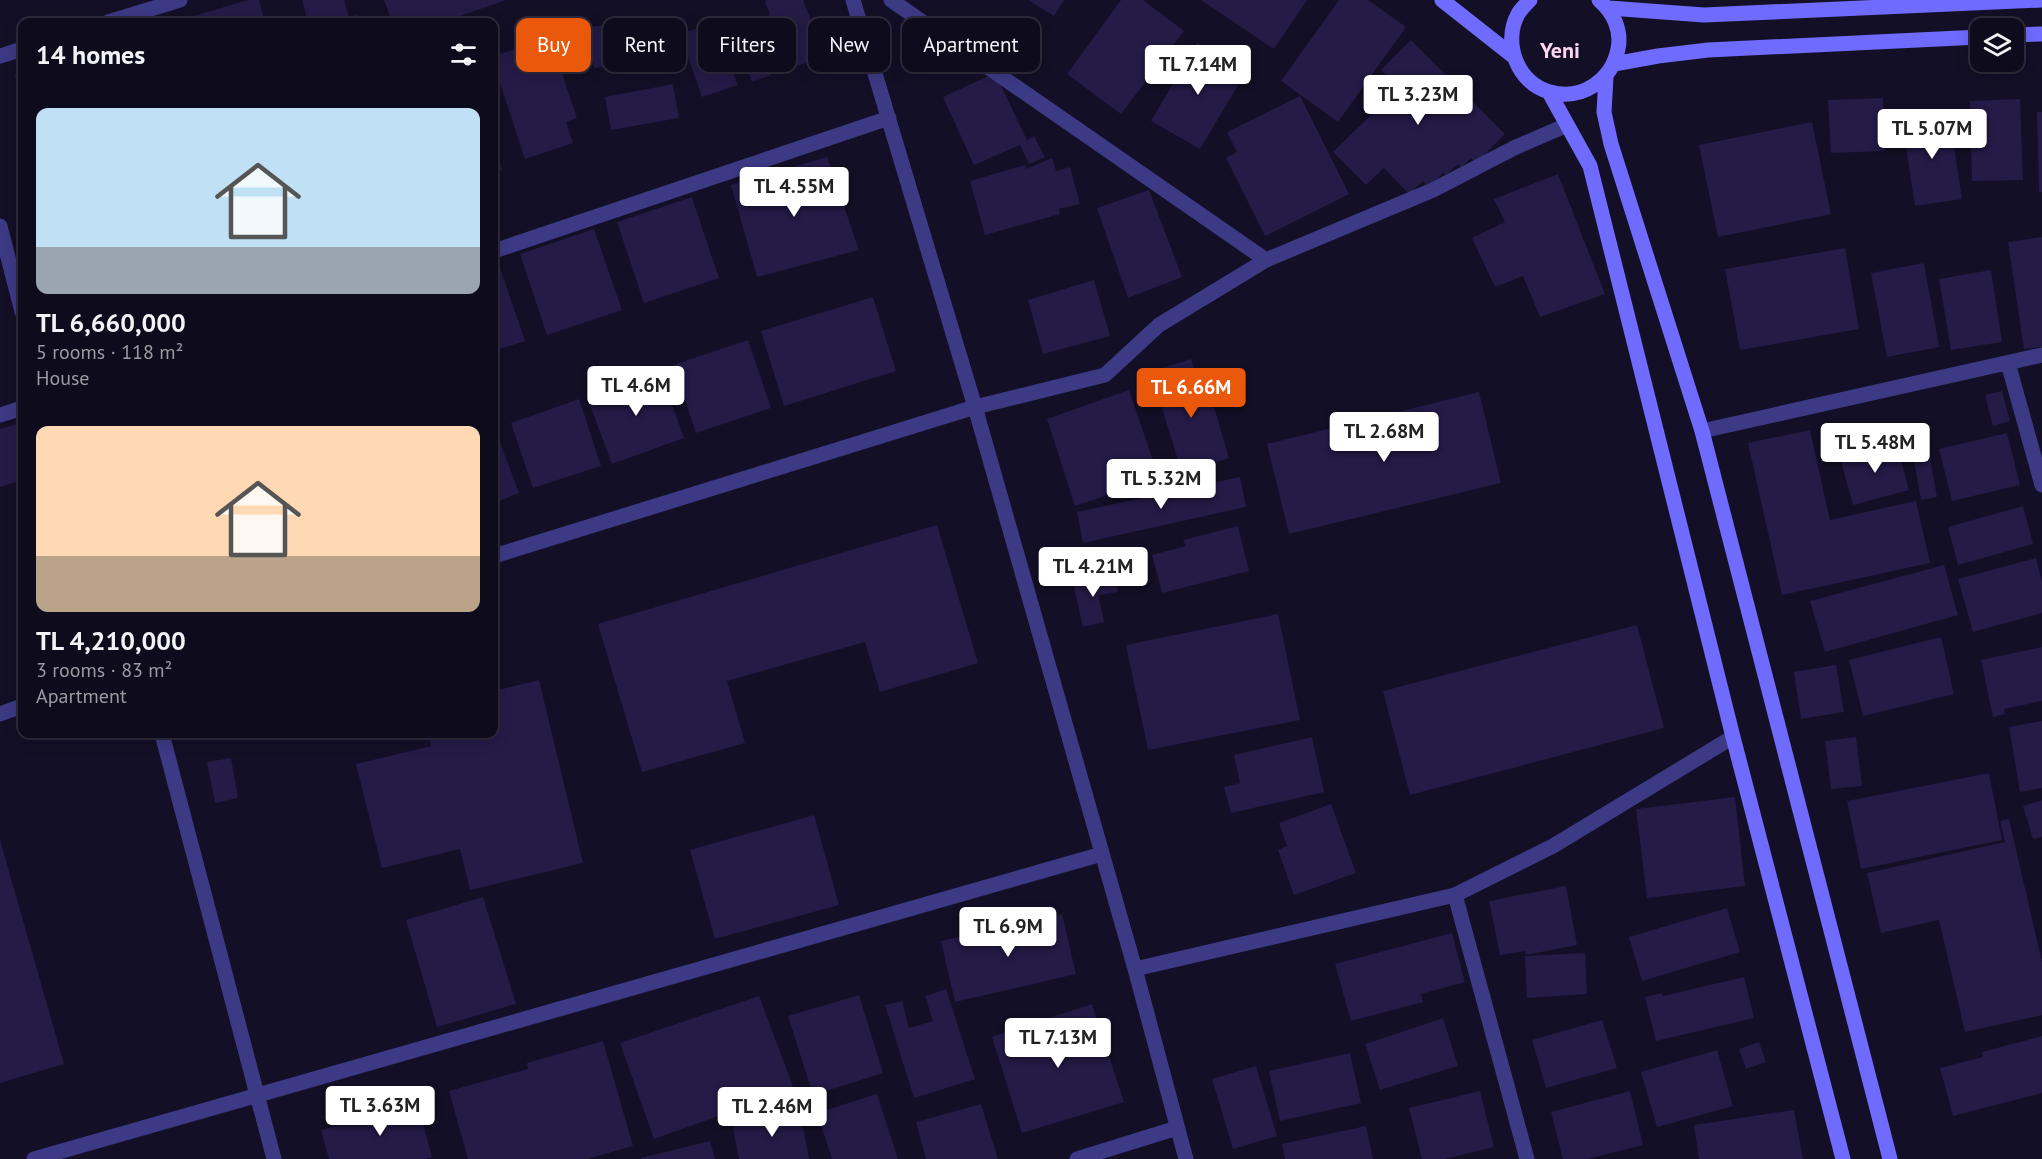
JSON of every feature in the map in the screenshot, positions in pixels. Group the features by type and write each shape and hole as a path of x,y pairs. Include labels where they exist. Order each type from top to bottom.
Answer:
{"street":[{"path":"121,18 180,0"},
{"path":"853,0 975,407 1135,969 1186,1159"},
{"path":"891,0 1266,260"},
{"path":"1442,0 1513,56 1522,73 1536,86 1549,92 1567,94 1590,89 1606,77 1614,64 1619,46 1617,25 1604,4"},
{"path":"1513,56 1512,33 1518,15 1530,0"},
{"path":"1604,4 1704,15 2042,0"},
{"path":"2024,34 2042,33"},
{"path":"1614,64 1708,50 1970,37"},
{"path":"0,56 18,50"},
{"path":"1606,77 1604,112 1611,144 1702,430 1890,1159"},
{"path":"1549,92 1590,166 1733,737 1843,1159"},
{"path":"498,250 889,118"},
{"path":"498,555 975,407 1105,375 1159,325 1266,260 1433,190 1514,148 1567,125"},
{"path":"0,226 18,296"},
{"path":"1702,430 2042,356"},
{"path":"2008,363 2042,485"},
{"path":"0,415 18,409"},
{"path":"0,714 18,707"},
{"path":"1135,969 1455,895 1553,846 1733,737"},
{"path":"163,738 274,1159"},
{"path":"34,1159 1102,854"},
{"path":"1455,895 1527,1159"},
{"path":"1077,1159 1177,1128"}],"building":[{"path":"248,0 259,0 264,18 187,18"},
{"path":"302,0 344,0 349,17 357,15 358,18 307,18"},
{"path":"384,0 506,0 454,18 391,18"},
{"path":"803,0 810,18 808,18 808,62 796,66 796,18 761,18 770,15 765,1"},
{"path":"1028,0 1064,0 1054,16"},
{"path":"1121,0 1143,0 1184,31 1121,114 1067,74"},
{"path":"1201,0 1307,0 1274,49"},
{"path":"1339,0 1368,0 1406,27 1338,122 1281,81"},
{"path":"603,25 603,67 594,68 591,27"},
{"path":"698,28 698,72 733,72 738,85 702,97 686,51 686,32"},
{"path":"1411,40 1505,134 1476,163 1471,158 1461,168 1458,164 1446,175 1443,173 1429,187 1423,181 1409,194 1384,168 1366,185 1333,152 1376,110 1370,105 1393,82 1381,70"},
{"path":"1197,43 1246,72 1200,149 1151,121"},
{"path":"516,49 516,72 561,72 577,118 566,122 573,143 525,159 498,77 498,55"},
{"path":"749,72 770,72 771,75 752,82"},
{"path":"995,73 1027,140 1034,136 1045,157 1029,164 1020,145 974,165 943,97"},
{"path":"673,84 679,118 611,130 605,97"},
{"path":"1300,96 1349,194 1265,236 1226,158 1237,152 1227,132"},
{"path":"1883,98 1885,151 1831,153 1828,100"},
{"path":"2020,99 2023,180 1972,181 1970,101"},
{"path":"2037,112 2042,112 2042,192 2039,192"},
{"path":"1949,114 1962,199 1915,206 1902,121"},
{"path":"1812,122 1831,214 1718,237 1699,145"},
{"path":"498,156 502,170 498,171"},
{"path":"827,157 859,250 757,277 731,185"},
{"path":"1052,158 1056,171 1070,167 1080,204 1059,209 1060,214 985,235 970,181 1025,165 1026,169"},
{"path":"1558,174 1605,294 1540,317 1523,276 1495,287 1472,238 1505,222 1494,199"},
{"path":"1149,190 1182,277 1128,298 1097,208"},
{"path":"692,197 719,278 644,303 617,222"},
{"path":"594,229 622,310 547,335 520,254"},
{"path":"2042,237 2042,347 2024,349 2008,242"},
{"path":"1845,248 1859,329 1740,350 1725,269"},
{"path":"498,262 525,341 498,350"},
{"path":"1924,263 1939,347 1887,357 1871,273"},
{"path":"1991,270 2002,342 1951,350 1939,279"},
{"path":"1094,280 1110,336 1043,354 1028,300"},
{"path":"873,297 896,371 784,406 761,331"},
{"path":"748,340 771,408 696,433 673,365"},
{"path":"1191,359 1204,399 1211,397 1229,458 1182,473 1156,389 1167,381 1163,368"},
{"path":"660,371 684,438 612,464 587,397"},
{"path":"1129,390 1159,478 1075,506 1047,419"},
{"path":"2002,391 2010,421 1993,426 1985,395"},
{"path":"1479,392 1501,483 1289,534 1267,444"},
{"path":"579,399 601,466 533,488 511,423"},
{"path":"18,424 18,481 0,487 0,429"},
{"path":"1810,430 1830,520 1916,501 1930,563 1782,595 1748,443"},
{"path":"2007,433 2020,485 1952,501 1939,449"},
{"path":"498,437 519,493 498,501"},
{"path":"1927,441 1937,497 1921,500 1911,443"},
{"path":"1896,442 1909,490 1853,505 1840,458"},
{"path":"1240,477 1246,507 1083,543 1077,512"},
{"path":"2023,506 2033,544 1958,565 1948,527"},
{"path":"937,525 978,663 880,692 865,642 727,681 745,743 642,772 598,624"},
{"path":"1238,526 1249,571 1162,593 1152,555 1186,546 1183,540"},
{"path":"2036,558 2042,582 2042,613 1973,632 1958,579"},
{"path":"1944,565 1958,615 1825,652 1810,601"},
{"path":"1114,574 1118,592 1098,595 1104,622 1083,627 1073,583"},
{"path":"1278,614 1300,720 1148,750 1126,645"},
{"path":"1637,625 1664,728 1410,795 1383,691"},
{"path":"1941,637 1954,694 1863,716 1849,660"},
{"path":"2042,647 2042,701 2004,709 2005,714 1993,717 1981,660"},
{"path":"1836,665 1844,712 1801,719 1794,672"},
{"path":"539,680 583,863 470,890 460,849 382,868 356,764 431,746 429,738 498,738 498,690"},
{"path":"2042,721 2042,788 2020,792 2009,727"},
{"path":"1312,737 1324,792 1231,813 1224,787 1240,783 1234,755"},
{"path":"1856,737 1862,786 1831,789 1825,741"},
{"path":"231,758 238,798 215,803 207,762"},
{"path":"1989,773 2002,840 1861,869 1847,801"},
{"path":"1735,797 1745,886 1647,898 1636,809"},
{"path":"2042,800 2042,837 2033,839 2023,806"},
{"path":"1331,804 1356,873 1294,895 1278,850 1287,846 1279,823"},
{"path":"814,815 839,905 715,939 690,850"},
{"path":"2009,819 2042,962 2042,1015 1965,1032 1939,920 1881,933 1867,873 2005,842 2000,821"},
{"path":"0,840 64,1064 0,1083"},
{"path":"1566,886 1577,945 1526,955 1525,951 1500,955 1489,901"},
{"path":"483,897 516,1004 437,1027 406,920"},
{"path":"1727,908 1740,952 1642,981 1629,937"},
{"path":"1062,914 1076,974 955,1002 941,941"},
{"path":"1452,933 1465,982 1421,994 1423,1002 1351,1021 1335,964"},
{"path":"1585,953 1587,994 1527,998 1525,956"},
{"path":"1744,977 1754,1018 1656,1041 1645,997 1662,993 1663,996"},
{"path":"946,989 975,1079 914,1098 885,1005 902,1001 909,1028 933,1021 925,996"},
{"path":"859,995 883,1073 813,1095 788,1016"},
{"path":"759,996 794,1089 654,1139 620,1043"},
{"path":"1092,1004 1124,1102 1022,1133 992,1037"},
{"path":"1443,1018 1458,1066 1380,1090 1365,1044"},
{"path":"1602,1020 1617,1068 1546,1088 1532,1040"},
{"path":"2042,1036 2042,1093 1953,1116 1940,1068 1983,1057 1982,1052"},
{"path":"603,1041 633,1146 587,1159 468,1159 449,1091 528,1069 527,1063"},
{"path":"1759,1042 1766,1062 1746,1069 1739,1049"},
{"path":"1717,1050 1733,1106 1657,1127 1641,1072"},
{"path":"1350,1053 1361,1103 1280,1121 1269,1071"},
{"path":"1256,1066 1277,1136 1233,1149 1212,1079"},
{"path":"1480,1091 1494,1147 1445,1159 1422,1159 1409,1108"},
{"path":"1630,1091 1643,1145 1587,1159 1563,1159 1551,1112"},
{"path":"877,1094 898,1159 832,1159 817,1113"},
{"path":"418,1104 432,1157 424,1159 329,1159 321,1130"},
{"path":"981,1104 998,1159 926,1159 916,1122"},
{"path":"800,1110 809,1159 739,1159 732,1123"},
{"path":"1794,1110 1803,1159 1699,1159 1694,1125"},
{"path":"1366,1126 1373,1159 1285,1159 1282,1144"},
{"path":"710,1141 715,1159 641,1159 641,1158"}],"district":[{"name":"Yeni","path":"1560,50"}]}
